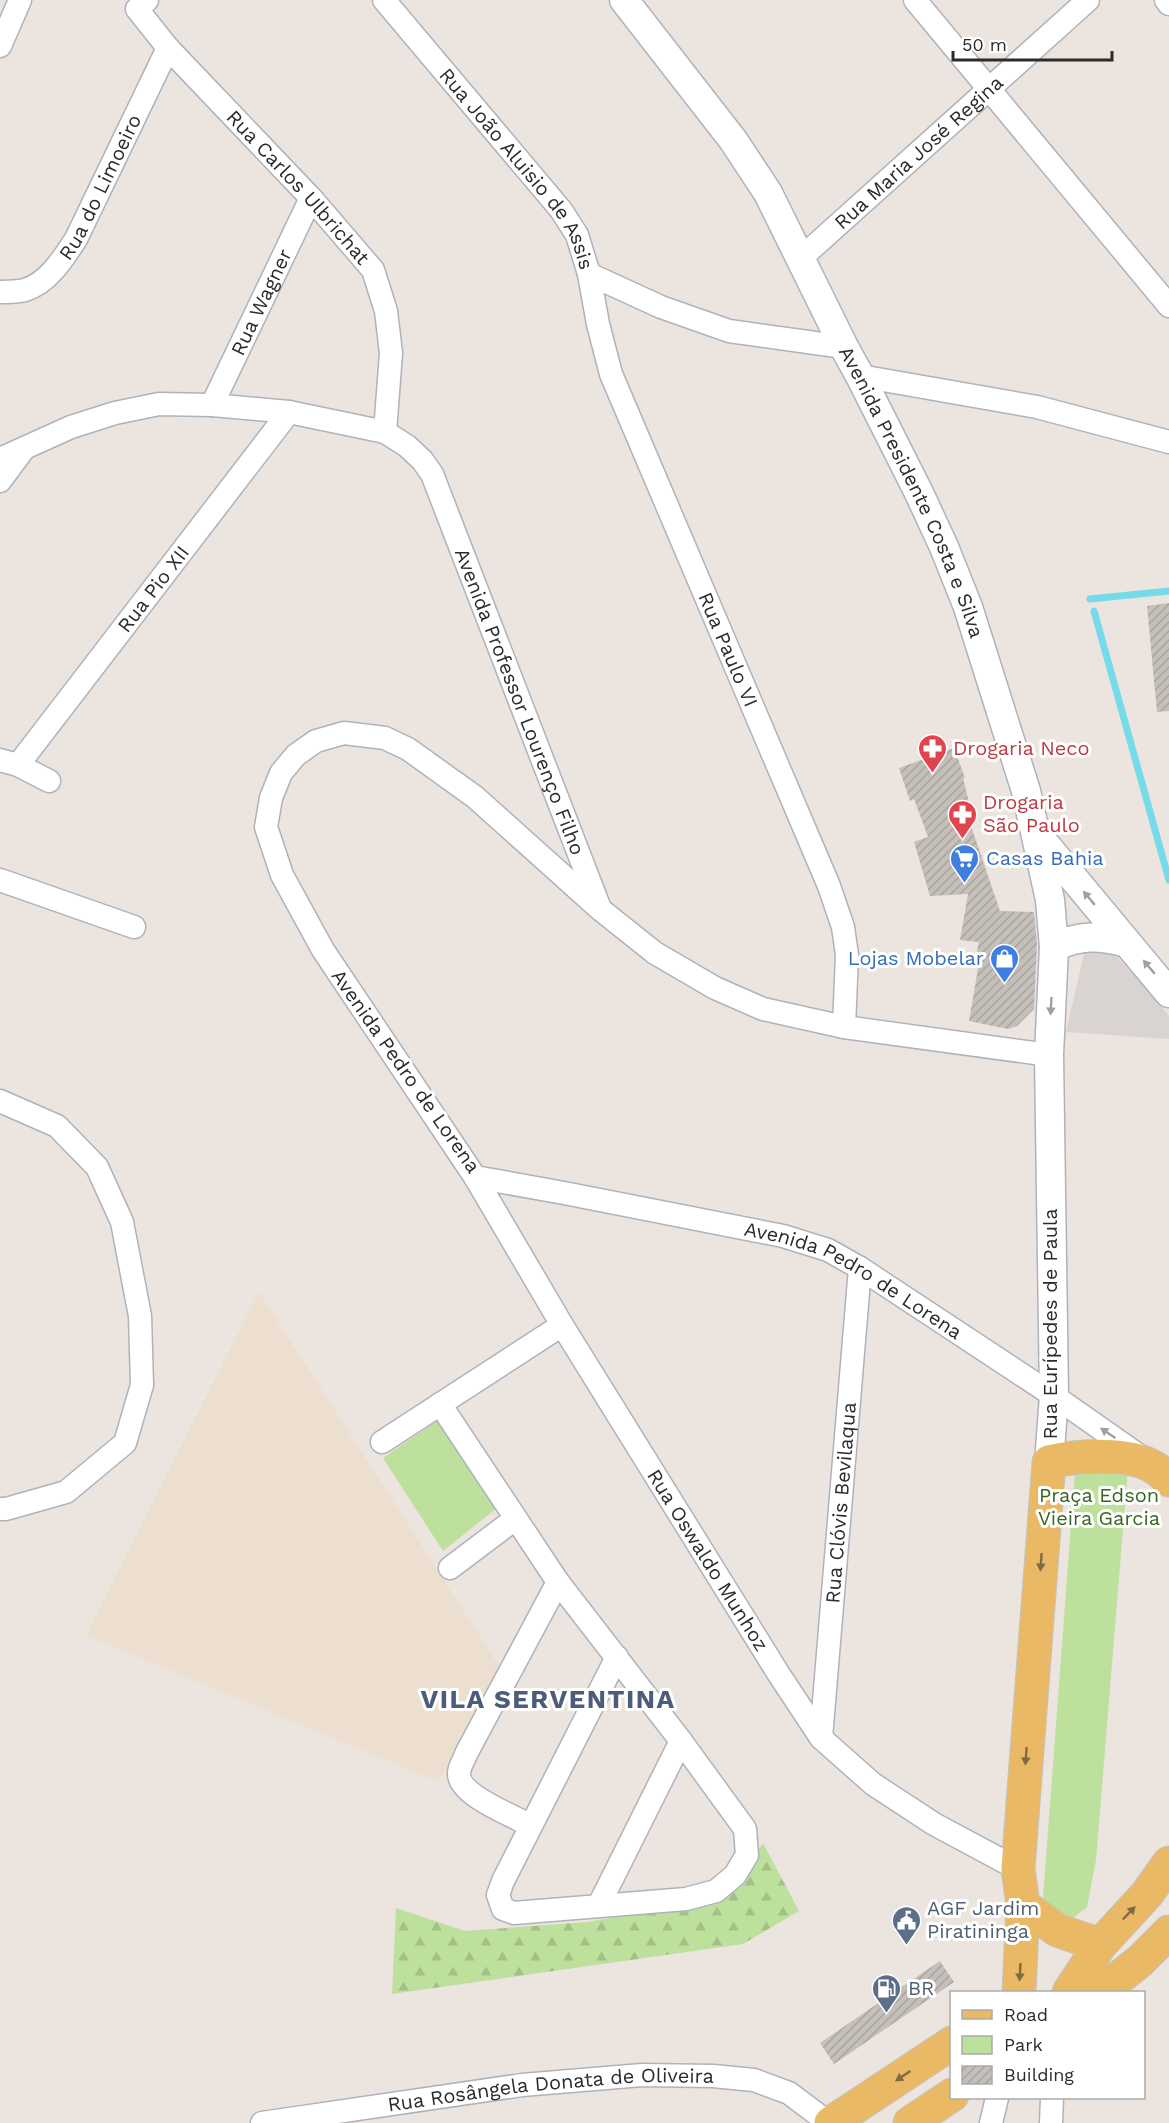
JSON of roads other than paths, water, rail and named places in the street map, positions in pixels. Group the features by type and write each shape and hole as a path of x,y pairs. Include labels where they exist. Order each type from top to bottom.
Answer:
{"main road":[{"name":"Avenida Pedro de Lorena","path":"1049,1462 1065,1458 1099,1456 1118,1458 1162,1474"},
{"name":"Rua Eurípedes de Paula","path":"1019,1991 1023,1905 1018,1869 1049,1462"},
{"path":"1070,1991 1100,1946 1147,1894 1169,1863"},
{"path":"1023,1905 1057,1930 1100,1946"},
{"path":"1102,1991 1140,1961 1169,1932"},
{"path":"830,2123 950,2044"},
{"path":"910,2123 950,2096"}],"street":[{"path":"0,46 20,0"},
{"name":"Rua João Aluisio de Assis","path":"384,0 561,210 577,235 589,274 661,307 729,331 844,347"},
{"name":"Avenida Presidente Costa e Silva","path":"624,0 733,140 768,193 929,514 968,607 1026,791 1037,835 1169,993"},
{"path":"915,0 1169,306"},
{"name":"Rua Maria José Regina","path":"801,258 1088,0"},
{"path":"1166,0 1169,4"},
{"name":"Rua Carlos Ulbrichat","path":"142,4 168,48 311,198 373,270 386,310 391,353 385,432"},
{"name":"Rua do Limoeiro","path":"0,292 25,290 46,278 76,239 168,48"},
{"name":"Rua Wagner","path":"212,405 311,198"},
{"name":"Rua Paulo VI","path":"589,274 598,324 611,374 829,886 843,927 847,955 844,1027"},
{"path":"860,376 1037,407 1169,442"},
{"name":"Avenida Professor Lourenço Filho","path":"0,459 71,427 115,413 159,404 212,405 289,412 385,432 407,446 422,460 432,474 601,910"},
{"name":"Rua Pio XII","path":"9,763 289,412"},
{"path":"0,481 24,449"},
{"name":"Avenida Pedro de Lorena","path":"601,910 475,797 397,743 371,735 344,733 316,741 296,755 281,773 271,798 266,827 282,875 323,950 475,1177 783,1236 828,1250 860,1268 1054,1396 1162,1474"},
{"path":"9,763 50,781"},
{"name":"Rua Eurípedes de Paula","path":"1037,835 1050,900 1054,947 1049,1055 1054,1396 1049,1462"},
{"path":"0,880 134,927"},
{"path":"601,910 655,953 715,988 763,1009 844,1027 1049,1055"},
{"path":"1054,947 1069,940 1084,937 1107,937 1126,943"},
{"path":"0,1101 57,1126 97,1167 122,1222 140,1316 142,1385 125,1443 66,1492 0,1509"},
{"name":"Rua Oswaldo Munhoz","path":"475,1177 562,1325 778,1673 821,1738 882,1790 934,1824 1018,1869"},
{"name":"Rua Clóvis Bevilaqua","path":"821,1738 860,1268"},
{"path":"382,1442 562,1325"},
{"path":"440,1404 558,1582 617,1657 681,1741 745,1829 747,1855 735,1875 716,1891 686,1899 514,1913 502,1909 498,1895 530,1825 617,1657"},
{"path":"450,1568 515,1519"},
{"path":"530,1825 476,1797 462,1785 459,1772 466,1754 558,1582"},
{"path":"599,1905 681,1741"},
{"name":"Rua Rosângela Donata de Oliveira","path":"262,2123 522,2085 642,2075 713,2076 754,2080 789,2093 830,2123"},
{"path":"991,2123 997,2099"},
{"path":"1051,2123 1052,2099"}],"waterway":[{"path":"1090,599 1169,591"},
{"path":"1094,611 1169,880"}],"place":[{"name":"Drogaria Neco","path":"932,774"},
{"name":"Drogaria São Paulo","path":"962,840"},
{"name":"Casas Bahia","path":"965,884"},
{"name":"Lojas Mobelar","path":"1005,984"},
{"name":"AGF Jardim Piratininga","path":"906,1946"},
{"name":"BR","path":"887,2014"}],"district":[{"name":"VILA SERVENTINA","path":"548,1699"}],"park label":[{"name":"Praça Edson Vieira Garcia","path":"1099,1506"}]}
